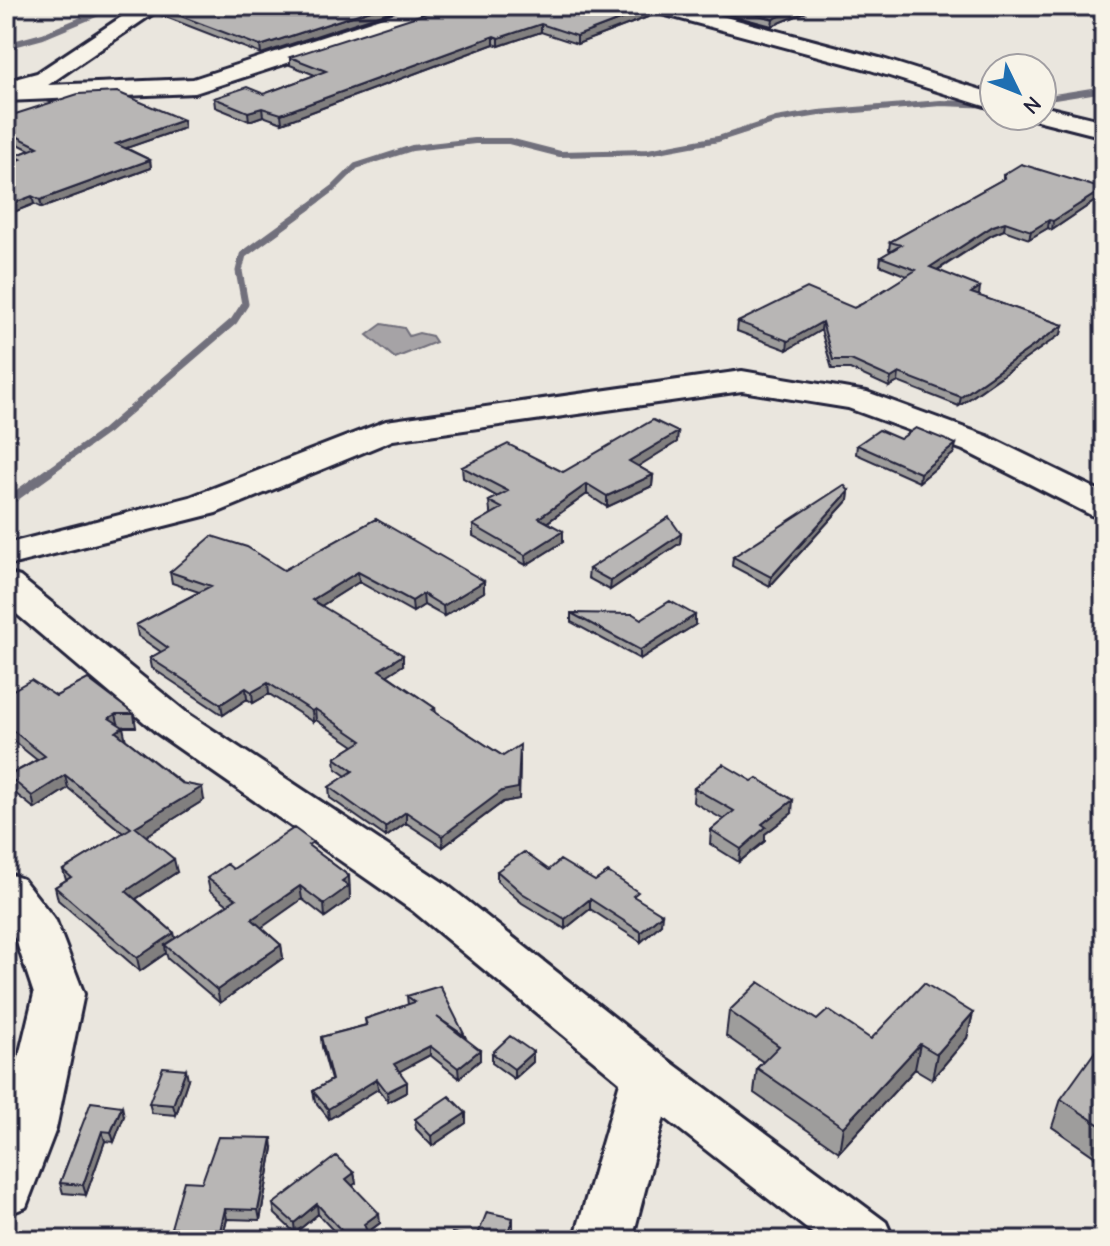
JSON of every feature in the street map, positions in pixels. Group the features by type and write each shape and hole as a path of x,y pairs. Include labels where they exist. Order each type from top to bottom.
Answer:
{"street":[{"path":"6,92 46,78 153,6"},
{"path":"6,92 195,86 439,6"},
{"path":"659,6 875,64 978,97"},
{"path":"1058,118 1104,129"},
{"path":"6,555 203,505 386,431 742,381 855,399 975,443 1104,507"},
{"path":"6,585 172,723 430,898 649,1075 865,1240"},
{"path":"6,891 39,934 59,994 29,1129 6,1190"},
{"path":"603,1240 649,1075"}],"shaded area":[{"path":"382,324 404,328 409,336 419,333 432,336 436,342 395,358 367,335"}],"building":[{"path":"159,6 383,6 260,46"},
{"path":"448,6 653,7 577,36 541,24 499,38 494,36 281,114 262,108 248,112 214,98 247,87 264,94 326,71 290,57"},
{"path":"725,6 803,6 773,19"},
{"path":"117,92 183,120 116,144 150,160 40,200 32,196 6,206 6,164 21,159 15,156 38,147 6,131 6,117 78,94"},
{"path":"1021,164 1103,189 1053,221 1049,220 1031,231 1005,222 993,226 930,267 980,287 971,293 1063,325 961,397 899,373 891,378 851,360 833,360 822,322 788,341 738,322 807,288 854,308 862,304 916,270 881,257 901,245 890,242 1005,178 1003,175"},
{"path":"653,420 678,432 629,461 653,475 607,496 587,484 539,518 563,531 525,555 473,525 502,508 489,501 508,491 462,467 508,444 563,472"},
{"path":"916,428 956,444 920,473 857,445 879,430 900,439"},
{"path":"844,485 849,491 771,577 733,557"},
{"path":"669,517 681,534 611,581 589,569"},
{"path":"376,519 484,581 443,606 423,594 412,601 358,572 312,600 403,655 379,670 435,708 432,710 503,756 520,745 518,788 502,791 442,836 406,812 385,827 329,787 353,771 335,758 362,741 315,709 312,711 268,683 252,692 246,688 221,704 150,658 168,648 136,625 211,586 170,572 212,536 247,547 284,570"},
{"path":"670,601 695,615 640,650 571,613 633,614 641,619"},
{"path":"88,679 134,714 116,714 109,718 123,727 116,732 181,783 202,787 135,827 174,859 126,891 174,933 137,958 55,887 71,877 63,870 131,828 65,775 32,796 8,776 45,756 6,725 6,694 31,680 56,696"},
{"path":"723,764 752,781 757,778 793,800 762,824 766,827 741,849 711,830 734,811 694,788"},
{"path":"294,828 313,842 308,845 349,876 342,881 349,886 324,904 300,886 252,919 281,945 217,990 165,945 236,899 207,878 227,864 233,869"},
{"path":"524,852 549,870 560,860 595,881 608,872 638,892 633,896 662,914 641,932 590,899 565,919 522,893 497,871"},
{"path":"759,982 817,1020 828,1010 871,1039 924,983 973,1013 937,1054 920,1044 843,1127 757,1068 779,1046 729,1011"},
{"path":"440,986 465,1036 437,1017 480,1050 458,1068 430,1046 394,1064 407,1082 387,1092 377,1079 328,1109 313,1091 332,1080 321,1037 367,1025 365,1019 415,1002 407,996"},
{"path":"510,1036 533,1052 514,1069 492,1053"},
{"path":"1096,1050 1104,1055 1104,1128 1061,1099"},
{"path":"163,1067 186,1069 173,1105 149,1103"},
{"path":"449,1096 466,1113 431,1136 415,1119"},
{"path":"91,1102 122,1106 111,1132 102,1131 83,1185 60,1183"},
{"path":"218,1137 272,1138 258,1210 225,1209 220,1231 171,1228 184,1181 202,1182"},
{"path":"336,1156 354,1173 346,1179 379,1213 364,1224 370,1240 350,1240 317,1204 294,1223 273,1204"},
{"path":"487,1212 513,1218 505,1240 451,1240 452,1233 477,1237"}],"waterway":[{"path":"6,46 43,36 115,6"},
{"path":"1058,96 1104,89"},
{"path":"306,209 356,166 412,148 475,141 509,141 560,154 648,152 718,139 776,120 819,113 941,103 978,104"},
{"path":"46,474 106,431 234,321 245,304 239,271 243,255 309,207"},
{"path":"6,503 49,472"}]}
